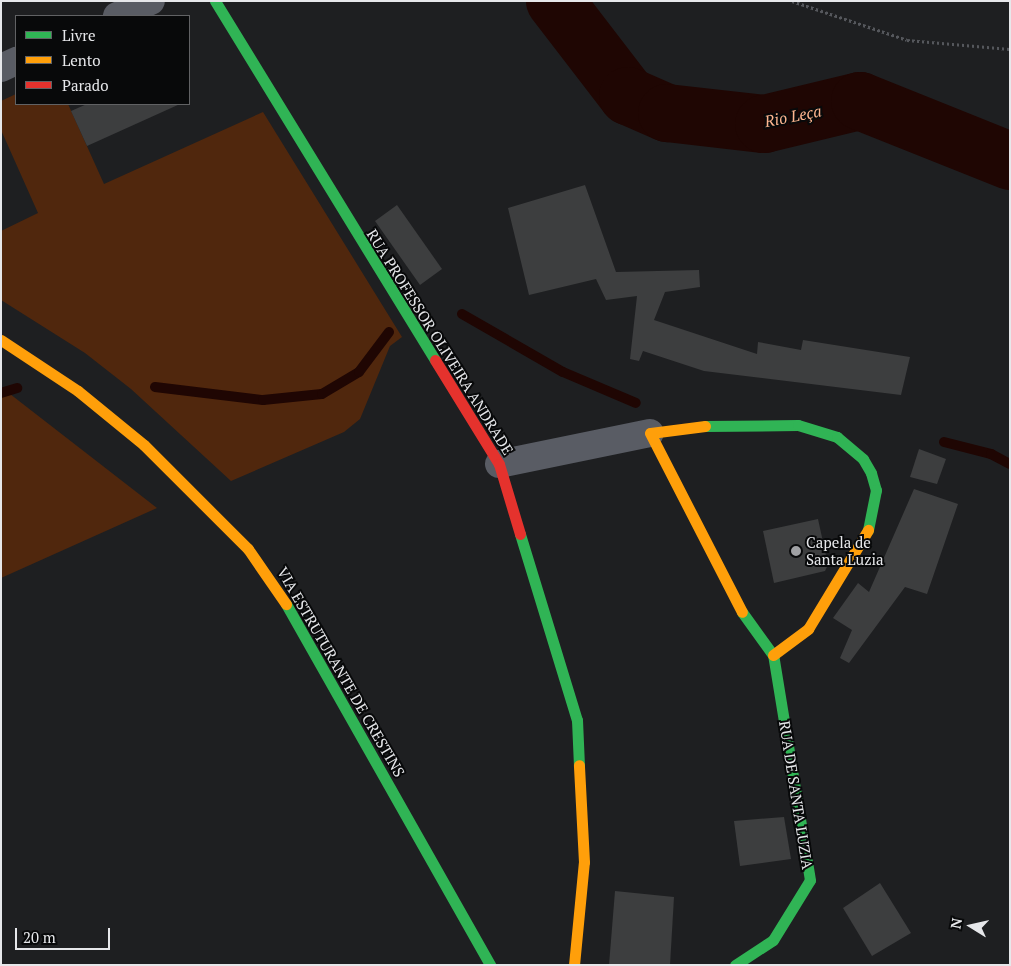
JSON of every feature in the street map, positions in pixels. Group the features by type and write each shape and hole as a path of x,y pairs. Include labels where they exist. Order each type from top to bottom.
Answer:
{"street":[{"path":"119,15 151,1"},
{"name":"RUA PROFESSOR OLIVEIRA ANDRADE","path":"215,1 499,464 577,720 584,862 574,965"},
{"path":"1,68 15,61"},
{"name":"VIA ESTRUTURANTE DE CRESTINS","path":"1,340 78,391 121,426 200,497 248,549 284,600 490,965"},
{"path":"499,464 650,433 725,423 798,425 837,437 862,459 871,473 876,490 872,523 808,629 773,655 750,628 650,433"},
{"name":"RUA DE SANTA LUZIA","path":"735,965 773,940 810,880 773,655"}],"path":[{"path":"792,1 907,40 1010,49"}],"shaded area":[{"path":"15,94 15,105 68,105 104,184 263,112 402,337 390,346 360,419 344,432 231,481 131,389 85,353 1,300 1,231 38,213 1,130 1,101"},
{"path":"1,387 157,508 1,578"}],"building":[{"path":"85,105 178,105 87,146 71,111"},
{"path":"585,185 616,272 699,270 700,287 665,292 654,320 757,354 758,342 801,350 803,340 910,357 901,395 704,371 643,351 639,361 630,359 637,296 606,300 596,279 529,295 508,208"},
{"path":"397,205 442,269 420,285 375,221"},
{"path":"919,449 946,459 937,484 910,477"},
{"path":"914,489 958,504 927,594 905,587 849,663 840,658 852,630 833,618 858,583 869,592"},
{"name":"Capela de Santa Luzia","path":"818,519 828,565 825,571 774,583 763,531"},
{"path":"784,817 791,859 740,866 734,821"},
{"path":"880,883 911,933 872,956 843,908"},
{"path":"615,891 674,897 670,965 609,965"}],"waterway":[{"name":"Rio Leça","path":"555,1 628,96 667,113 764,124 860,101 1010,161"},
{"path":"462,314 563,372 636,403"},
{"path":"155,387 263,400 322,394 359,372 389,332"},
{"path":"1,393 17,388"},
{"path":"944,442 991,454 1010,464"}],"traffic: fast":[{"path":"215,1 435,360"},
{"path":"705,426 798,425 837,437 863,459 871,473 876,490 868,530"},
{"path":"520,534 577,720 579,765"},
{"path":"286,604 490,965"},
{"path":"735,965 773,940 810,880 773,655 742,612"}],"traffic: slow":[{"path":"1,340 78,391 144,445 248,549 286,604"},
{"path":"705,426 650,433 742,612"},
{"path":"773,655 808,629 868,530"},
{"path":"574,965 584,862 579,765"}],"traffic: jam":[{"path":"435,360 499,464 520,534"}],"place":[{"name":"Capela de Santa Luzia","path":"796,551"}]}
